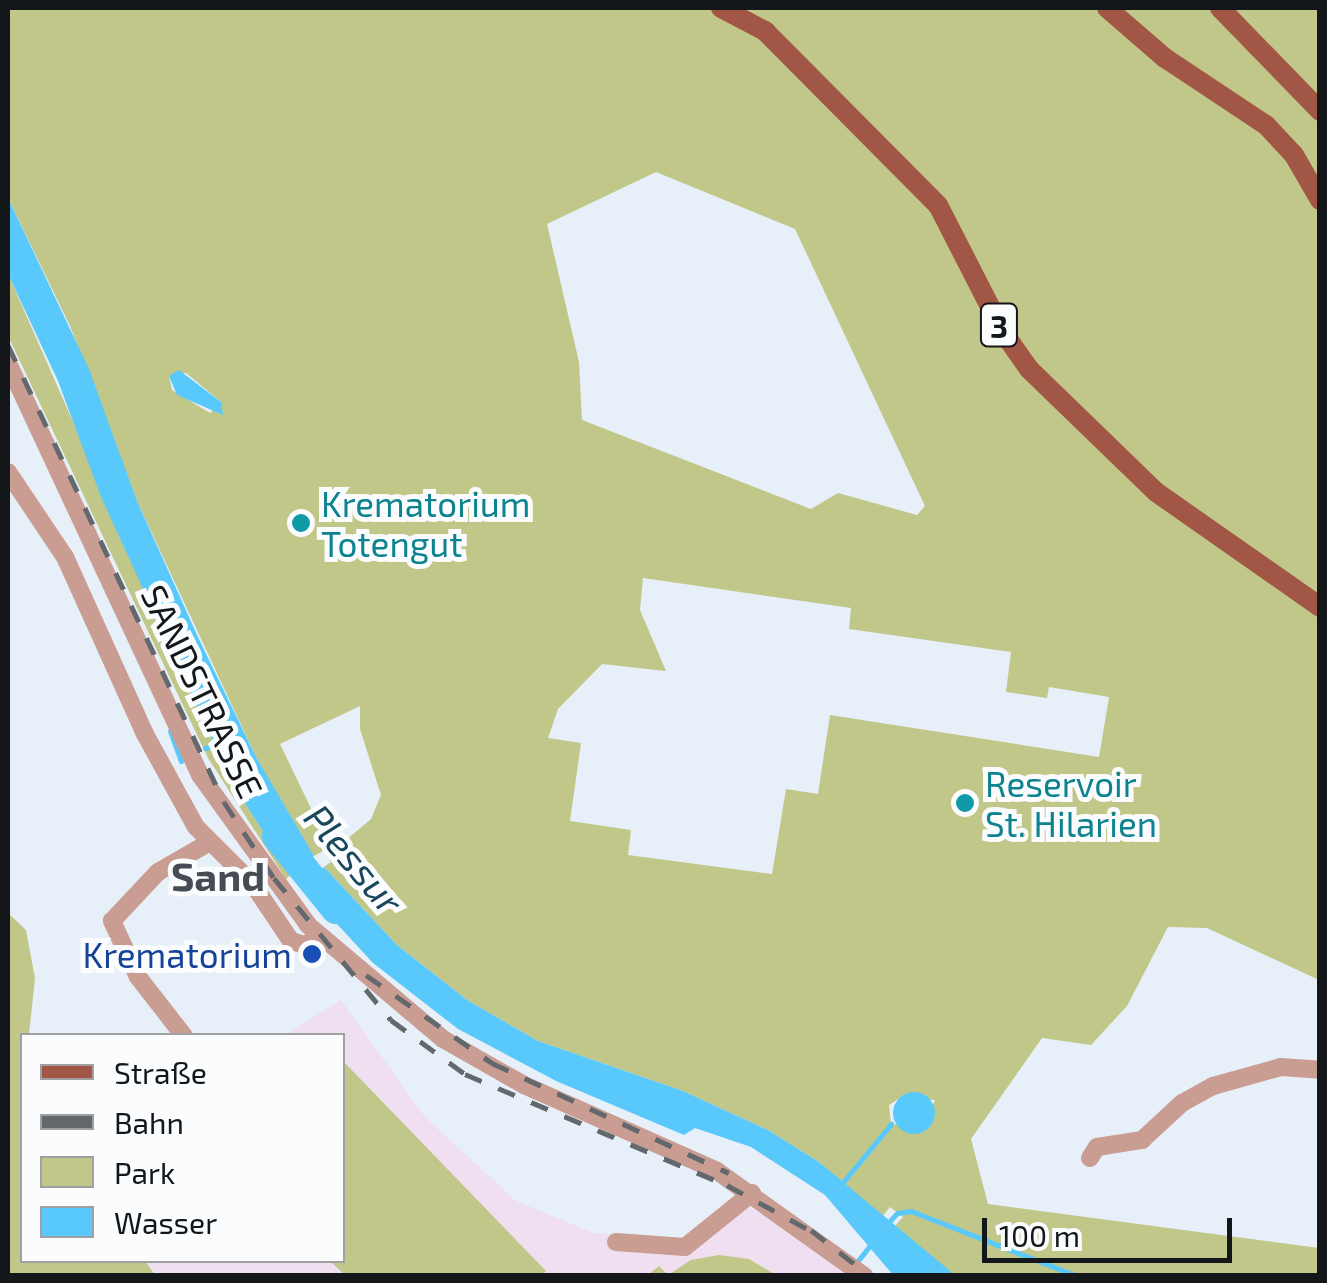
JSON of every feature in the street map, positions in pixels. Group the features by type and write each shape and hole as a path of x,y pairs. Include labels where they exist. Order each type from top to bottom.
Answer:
{"main road":[{"name":"3","path":"721,8 772,38 938,205 1003,332 1029,369 1156,492 1320,607"},
{"path":"1107,8 1166,58 1266,126 1294,154 1320,200"},
{"path":"1220,8 1320,110"}],"street":[{"name":"SANDSTRASSE","path":"8,363 200,775 268,878 320,937 381,993 470,1056 685,1154 752,1193 864,1276"},
{"path":"8,472 65,558 145,734 210,842 252,882 291,941 308,945 320,937"},
{"path":"182,1033 138,977 112,922 158,872 210,842"},
{"path":"1090,1158 1097,1147 1142,1140 1182,1103 1213,1086 1280,1067 1320,1070"},
{"path":"616,1242 685,1247 752,1193"}],"shaded area":[{"path":"341,1000 425,1117 516,1201 594,1233 693,1239 734,1196 851,1275 155,1276 146,1263 345,1263 345,1033 288,1033"}],"green space":[{"path":"8,8 1319,8 1319,980 1207,928 1168,927 1127,1006 1091,1045 1042,1038 971,1139 988,1204 1319,1248 1319,1275 955,1275 894,1227 903,1217 890,1207 881,1218 819,1162 768,1130 683,1091 538,1041 467,1000 397,945 324,867 331,862 323,851 314,856 309,850 255,755 137,501 70,326 8,198","holes":["656,172 795,229 925,506 917,515 838,493 811,509 582,420 579,362 547,224","186,373 221,402 210,413 172,390 169,376","643,578 851,608 849,629 1011,652 1006,692 1047,698 1049,687 1109,697 1099,757 830,715 818,794 786,789 772,874 628,855 631,830 570,821 581,743 548,738 558,709 602,664 666,671 640,610","360,706 360,729 381,795 371,819 332,852 280,744","900,1098 935,1100 924,1128 891,1124 889,1105"]},
{"path":"8,274 232,783 291,875 286,879 208,758 8,336"},
{"path":"8,913 26,930 35,978 29,1033 20,1033 20,1263 146,1263 155,1275 8,1275"},
{"path":"345,1063 546,1271 541,1275 345,1275 332,1263 345,1263"},
{"path":"719,1255 749,1259 776,1275 668,1275 691,1260"},
{"path":"659,1266 668,1275 648,1275"}],"water":[{"path":"8,198 89,369 137,501 198,637 255,755 314,856 291,875 232,783 101,497 58,381 8,274"},
{"path":"179,370 221,402 223,415 177,395 169,376"},
{"path":"324,867 397,945 467,1000 538,1041 683,1091 768,1130 819,1162 955,1275 893,1275 825,1195 751,1147 695,1128 684,1135 556,1081 458,1029 373,963 301,885"},
{"path":"914,1092 929,1098 935,1113 929,1128 914,1134 899,1128 893,1113 899,1098"}],"waterway":[{"path":"170,731 181,761"},
{"path":"205,748 222,744"},
{"name":"Plessur","path":"277,836 336,909"},
{"path":"839,1187 891,1124"},
{"path":"885,1226 897,1213 911,1211 1077,1276"},
{"path":"846,1276 869,1247"}],"railway":[{"path":"8,345 224,802 274,878 391,1020 465,1074 727,1185 820,1236"},
{"path":"366,975 492,1063 729,1173"},
{"path":"811,1230 870,1276"}],"place":[{"name":"Krematorium Totengut","path":"301,523"},
{"name":"Reservoir St. Hilarien","path":"965,803"},
{"name":"Krematorium","path":"312,954"}],"district":[{"name":"Sand","path":"218,875"}]}
